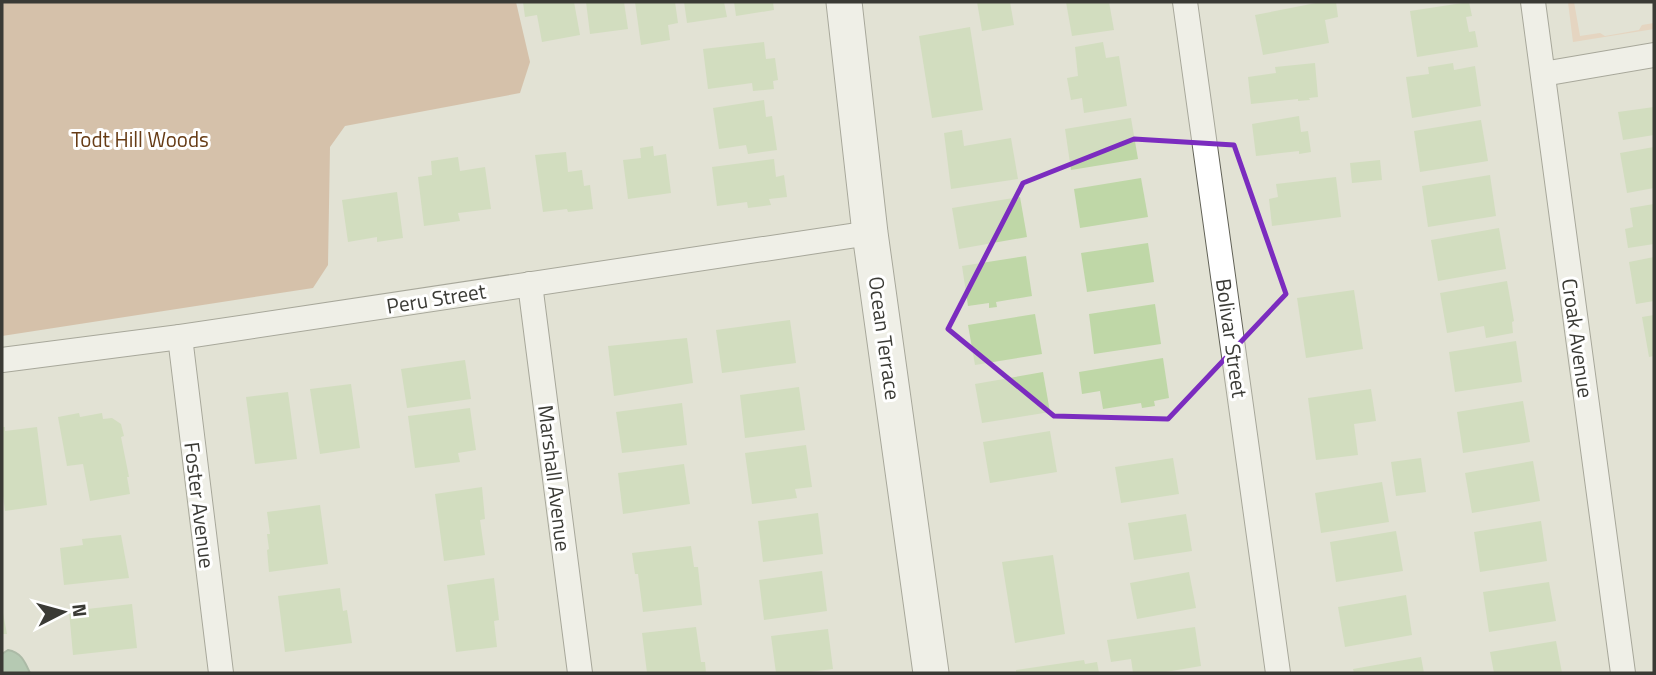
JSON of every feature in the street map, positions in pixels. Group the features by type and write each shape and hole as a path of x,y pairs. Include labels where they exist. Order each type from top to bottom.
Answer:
{"street":[{"name":"Ocean Terrace","path":"844,2 870,233 931,673"},
{"name":"Bolivar Street","path":"1185,2 1278,673"},
{"name":"Croak Avenue","path":"1533,2 1623,673"},
{"path":"1542,74 1654,55"},
{"name":"Peru Street","path":"2,360 180,337 870,233"},
{"name":"Marshall Avenue","path":"530,284 580,673"},
{"name":"Foster Avenue","path":"180,337 221,673"}],"highlighted area":[{"path":"1134,139 1234,145 1286,294 1168,419 1054,416 948,329 1023,183"}],"shaded area":[{"path":"1568,2 1574,2 1580,36 1600,33 1605,36 1639,30 1642,25 1654,23 1654,29 1573,42"},
{"path":"8,650 19,655 30,673 2,673 2,654"}],"green space":[{"name":"Todt Hill Woods","path":"2,2 516,2 530,62 520,93 345,126 330,147 328,265 313,288 2,336"}],"building":[{"path":"523,2 574,2 580,35 542,42 537,15 525,17"},
{"path":"586,2 624,2 628,29 590,34"},
{"path":"635,2 675,2 678,23 668,25 670,40 641,45"},
{"path":"684,2 724,2 727,17 687,23"},
{"path":"734,2 773,2 774,10 736,16"},
{"path":"977,2 1010,2 1014,25 982,31"},
{"path":"1066,2 1109,2 1114,30 1072,36"},
{"path":"1321,2 1336,2 1338,17 1325,20 1329,43 1263,55 1255,15"},
{"path":"1469,2 1472,16 1466,17 1469,32 1475,31 1478,47 1417,57 1410,11"},
{"path":"970,27 983,110 932,118 919,36"},
{"path":"764,42 766,59 775,58 778,80 773,81 774,89 753,91 752,83 708,89 703,49"},
{"path":"1103,42 1106,58 1119,56 1127,106 1084,113 1082,98 1071,100 1067,78 1078,76 1075,47"},
{"path":"1315,63 1318,97 1309,98 1310,100 1251,104 1248,77 1276,73 1275,67"},
{"path":"1453,63 1454,70 1475,66 1481,106 1412,118 1406,77 1429,74 1428,67"},
{"path":"764,100 766,117 772,116 777,150 748,154 746,145 719,149 713,108"},
{"path":"1654,107 1654,135 1623,140 1618,112"},
{"path":"1299,116 1301,132 1308,131 1311,152 1256,156 1252,124"},
{"path":"1131,118 1138,159 1071,170 1065,129"},
{"path":"1481,120 1488,161 1420,172 1414,131"},
{"path":"962,130 964,146 1011,138 1018,179 951,189 944,133"},
{"path":"653,146 654,156 666,154 671,193 628,199 623,160 641,158 640,148"},
{"path":"1654,147 1654,188 1627,193 1620,153"},
{"path":"566,152 568,172 582,170 584,186 590,185 593,209 543,212 535,155"},
{"path":"458,157 460,171 485,167 491,209 458,213 460,221 424,226 418,177 432,175 431,161"},
{"path":"774,159 776,177 784,175 787,197 769,199 771,205 748,208 747,202 717,206 712,167"},
{"path":"1380,160 1382,180 1352,183 1350,163"},
{"path":"1490,175 1496,216 1428,227 1422,186"},
{"path":"1336,177 1341,217 1272,226 1269,199 1278,197 1276,184"},
{"path":"1141,178 1148,217 1080,228 1074,189"},
{"path":"397,192 403,238 377,242 377,237 348,242 342,200"},
{"path":"1020,197 1027,237 959,249 952,208"},
{"path":"1654,204 1654,244 1628,248 1625,229 1633,227 1630,208"},
{"path":"1499,228 1506,269 1438,281 1431,240"},
{"path":"1148,243 1154,282 1087,292 1081,253"},
{"path":"1026,256 1032,296 996,302 997,307 989,308 989,303 968,306 962,266"},
{"path":"1654,257 1654,301 1636,304 1629,262"},
{"path":"1507,281 1514,321 1513,333 1486,338 1484,326 1447,333 1440,293"},
{"path":"1354,290 1363,349 1306,358 1297,298"},
{"path":"1155,304 1161,344 1094,354 1089,314"},
{"path":"1035,314 1042,354 975,365 968,325"},
{"path":"1654,315 1654,356 1649,357 1642,317"},
{"path":"790,320 796,363 722,373 716,330"},
{"path":"687,338 693,383 614,396 608,346"},
{"path":"1516,341 1522,382 1455,392 1449,352"},
{"path":"1163,358 1169,398 1154,401 1155,406 1142,408 1141,403 1103,409 1100,391 1082,394 1079,372"},
{"path":"465,360 471,399 407,408 401,369"},
{"path":"1043,372 1050,412 982,423 975,384"},
{"path":"351,384 360,448 320,454 310,389"},
{"path":"799,387 805,430 745,438 740,395"},
{"path":"1371,389 1376,421 1354,424 1358,455 1316,460 1308,398"},
{"path":"288,392 297,459 255,464 246,397"},
{"path":"1523,401 1530,442 1463,453 1457,412"},
{"path":"682,403 687,445 622,453 616,412"},
{"path":"470,408 476,450 458,453 460,462 415,468 408,416"},
{"path":"79,413 80,417 102,413 103,419 112,418 121,424 130,494 90,501 83,464 67,466 58,417"},
{"path":"2,427 5,427 5,431 37,427 47,505 5,511 2,488"},
{"path":"1050,431 1057,472 990,483 983,442"},
{"path":"806,445 812,487 795,489 797,498 752,504 745,453"},
{"path":"1173,458 1179,494 1121,503 1115,467"},
{"path":"1421,458 1426,492 1396,496 1391,462"},
{"path":"1533,461 1540,501 1472,513 1465,473"},
{"path":"684,464 690,504 623,514 618,473"},
{"path":"1382,482 1389,522 1321,533 1315,493"},
{"path":"482,487 485,519 480,520 485,555 444,561 435,494"},
{"path":"320,505 328,564 269,572 267,534 270,534 267,512"},
{"path":"818,513 823,554 763,562 758,521"},
{"path":"1186,514 1192,551 1134,560 1128,523"},
{"path":"1541,521 1547,561 1480,572 1474,532"},
{"path":"1396,531 1403,571 1336,582 1330,542"},
{"path":"121,535 129,578 64,585 60,548 83,545 82,539"},
{"path":"691,546 694,567 698,567 702,605 643,612 632,553"},
{"path":"1053,555 1065,634 1015,643 1002,562"},
{"path":"822,571 827,611 764,620 759,580"},
{"path":"1189,572 1196,608 1137,619 1130,583"},
{"path":"494,578 499,620 494,621 497,647 456,652 447,585"},
{"path":"1549,582 1556,621 1489,632 1483,592"},
{"path":"340,588 343,611 347,610 352,643 285,652 278,596"},
{"path":"1406,595 1412,635 1345,647 1338,607"},
{"path":"132,604 137,648 73,655 69,611"},
{"path":"2,608 7,634 2,634"},
{"path":"696,627 701,662 705,662 706,673 647,673 642,633"},
{"path":"1195,627 1201,666 1160,673 1133,673 1131,659 1111,662 1107,640"},
{"path":"828,629 833,669 776,673 771,636"},
{"path":"1556,641 1562,673 1494,673 1490,652"},
{"path":"1421,657 1424,673 1354,673 1353,669"},
{"path":"1084,660 1085,664 1097,662 1099,673 1016,673 1016,670"}]}
